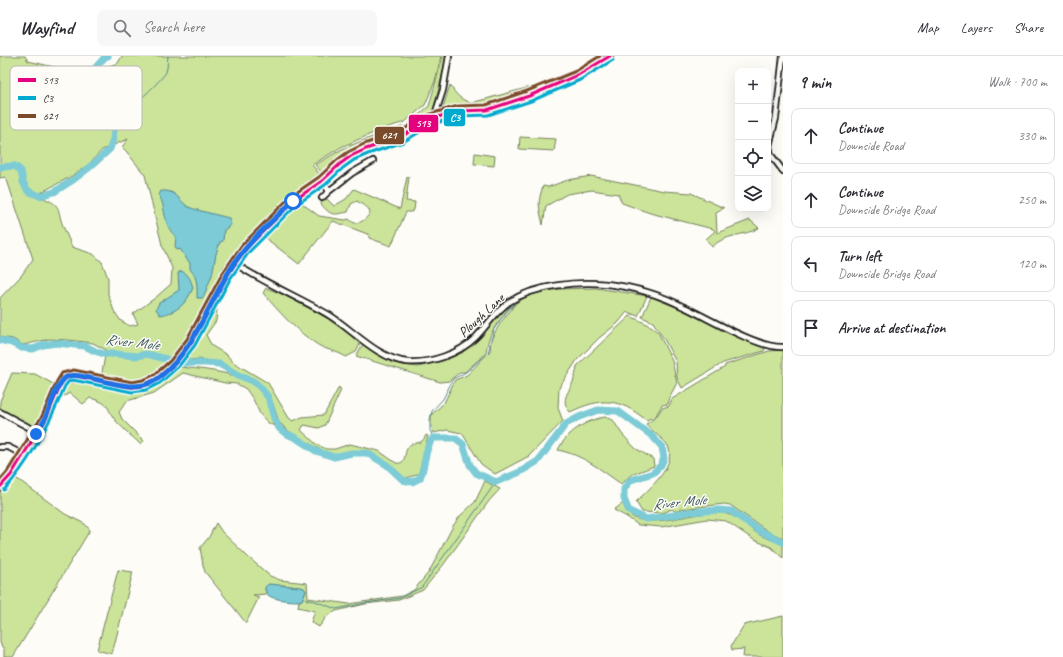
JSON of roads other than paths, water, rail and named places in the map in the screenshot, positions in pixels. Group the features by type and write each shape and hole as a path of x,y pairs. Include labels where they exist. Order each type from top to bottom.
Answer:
{"street":[{"path":"434,118 443,90 449,56"},
{"path":"0,487 11,475 46,418 59,386 64,379 68,376 77,376 132,386 149,384 162,375 174,364 188,346 234,263 252,241 293,201 322,181 340,164 356,154 401,137 434,118 455,112 487,110 529,96 578,75 610,56"},
{"path":"782,56 776,118 769,146 771,155 783,171"},
{"path":"322,198 352,173 372,161"},
{"path":"322,181 330,191"},
{"name":"Plough Lane","path":"234,263 328,315 351,330 369,345 387,356 406,362 422,363 439,359 465,346 474,339 498,311 509,302 530,292 551,287 579,284 607,284 659,296 741,335 768,346 783,348"},
{"path":"0,412 30,428 36,434"},
{"path":"0,447 8,447 24,454"}],"water":[{"path":"161,191 173,193 189,207 229,218 231,225 224,230 223,241 220,242 212,275 203,298 197,298 196,283 193,272 190,269 190,263 180,249 177,250 175,246 176,237 167,222 159,195"},
{"path":"181,271 189,278 193,288 181,306 172,312 160,315 156,309 159,303 179,290 178,273"},
{"path":"269,584 301,587 306,591 302,600 280,600 268,595 265,588"}],"waterway":[{"name":"River Mole","path":"97,66 105,57 108,56"},
{"path":"142,97 166,72 168,56"},
{"name":"River Mole","path":"0,167 15,166 21,171 23,182 28,191 40,196 54,192 90,167 110,149 114,130"},
{"path":"433,438 430,430 432,411 443,399 453,379 466,372 488,353 494,329 510,307 515,305"},
{"name":"River Mole","path":"0,340 12,343 22,348 33,349 43,345 56,343 85,346 104,354 137,356 147,354 181,363 219,364 240,376 253,381 260,387 268,397 274,418 279,428 285,433 316,451 334,457 352,453 367,453 387,465 403,480 412,482 420,478 428,447 433,438 455,438 463,444 470,465 476,473 496,482 520,472 538,461 566,424 579,417 598,410 618,411 652,436 662,447 664,458 661,465 653,473 631,480 624,489 624,499 629,511 646,519 687,512 719,510 731,511 760,531 783,542"},
{"path":"304,597 307,600 315,601 336,609 400,598 422,587 496,482"}]}
